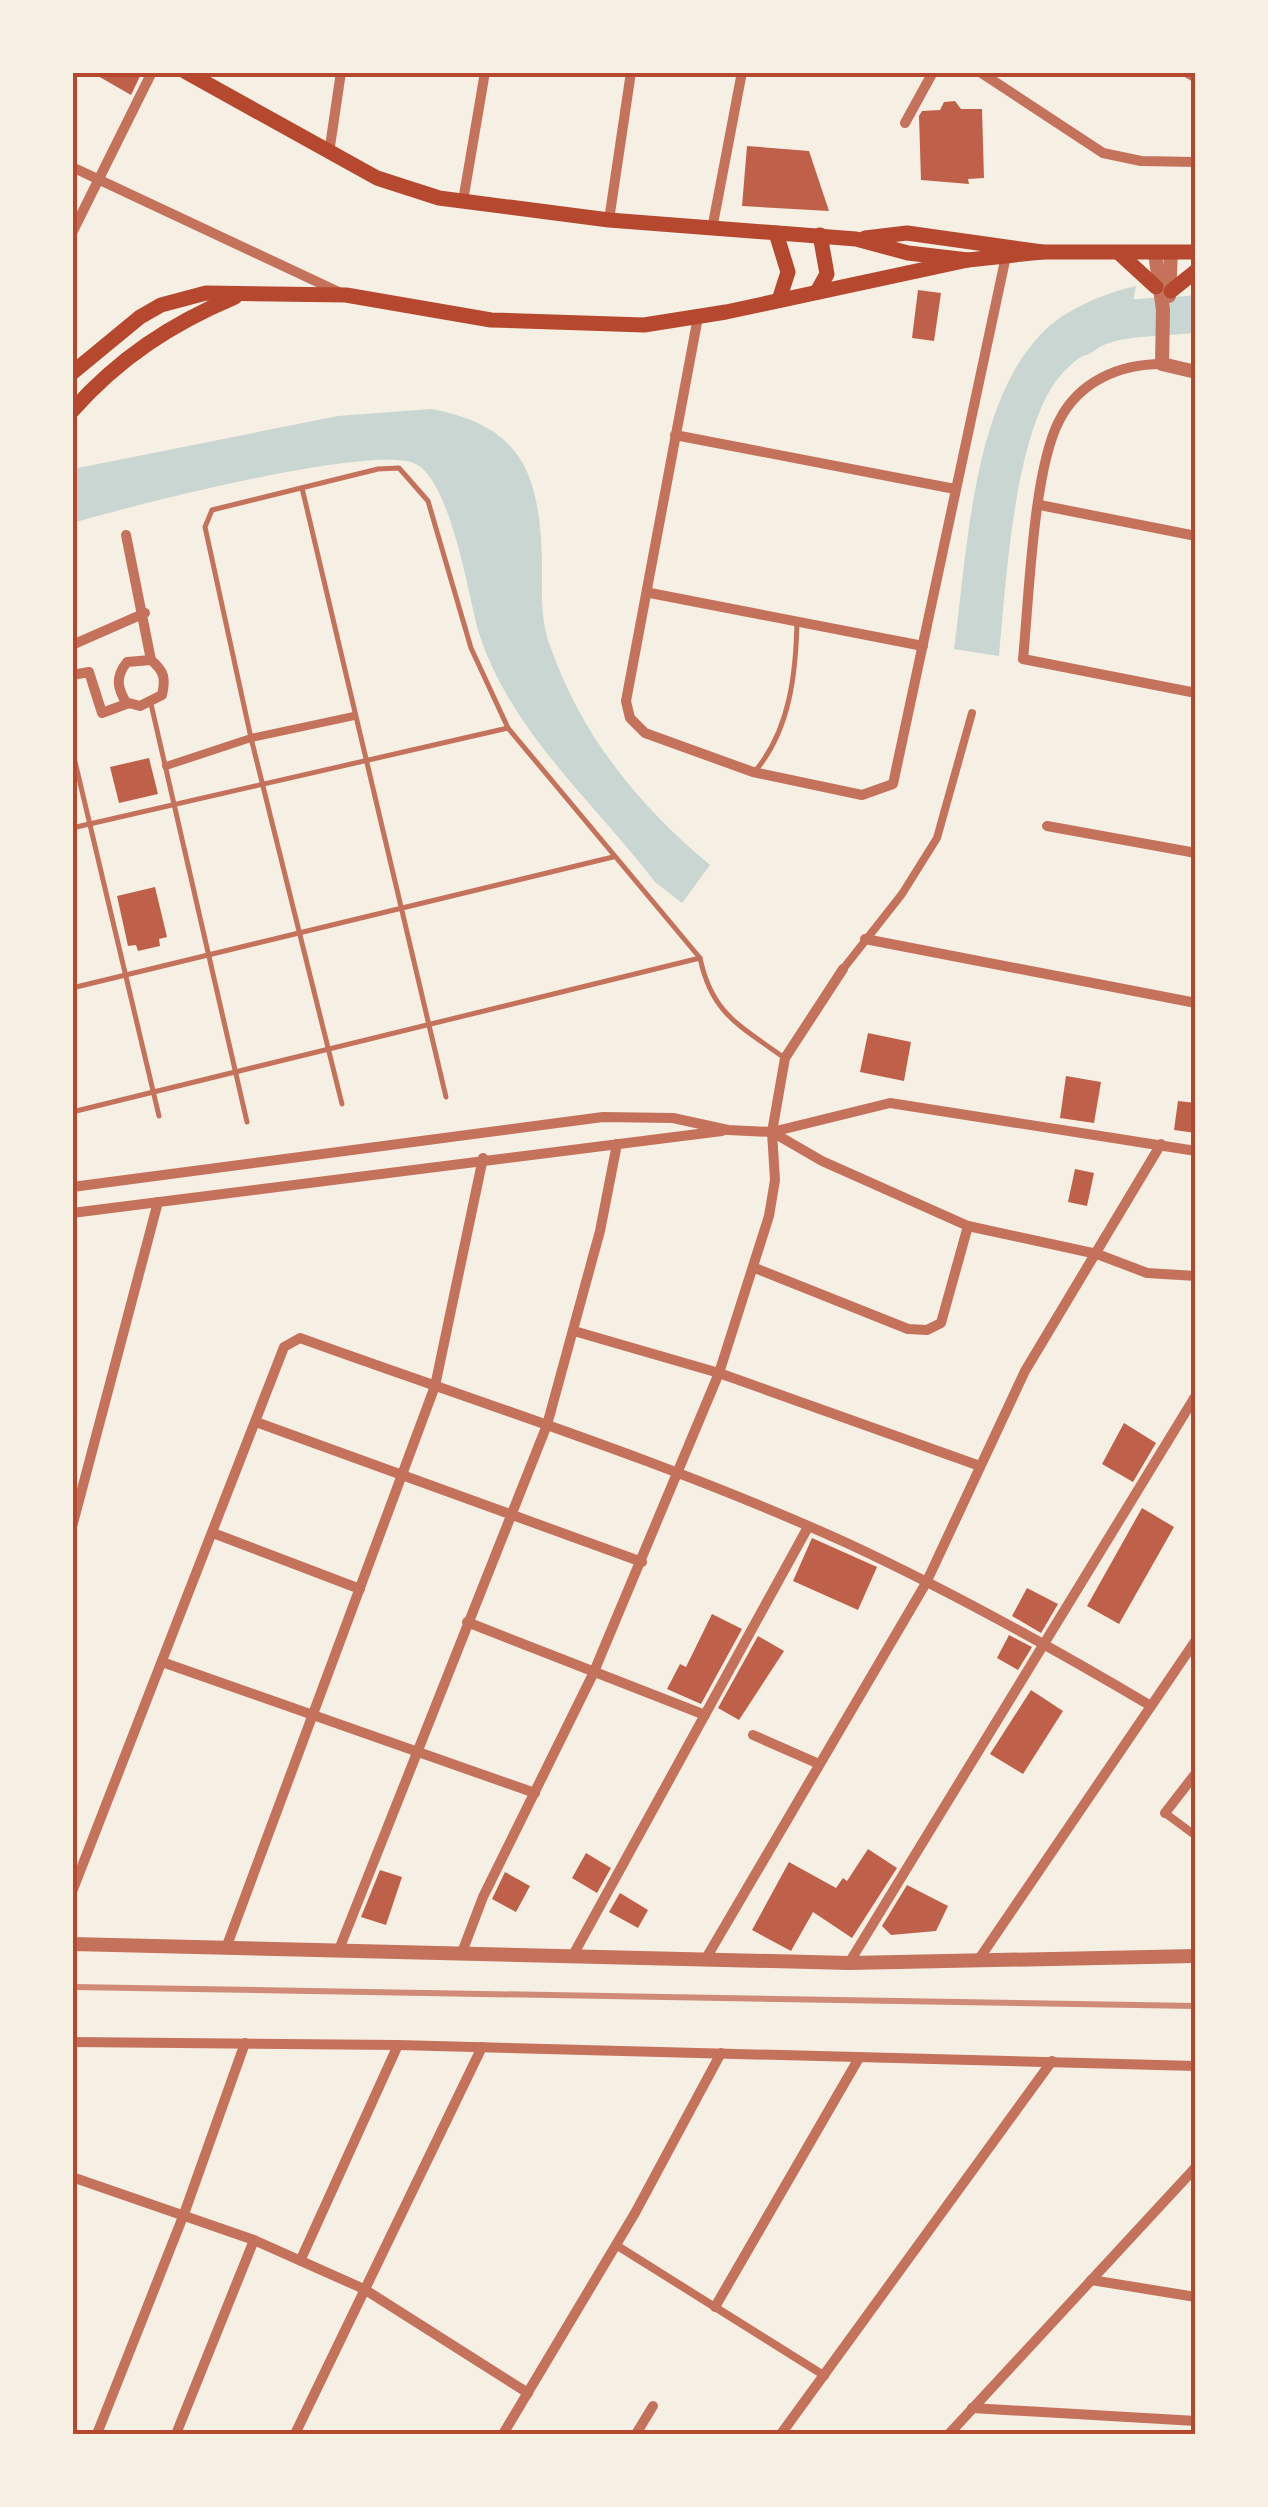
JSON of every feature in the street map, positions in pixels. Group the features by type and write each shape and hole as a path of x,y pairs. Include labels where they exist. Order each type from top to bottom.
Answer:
{"main road":[{"path":"186,72 329,153 406,190 463,202 609,220 776,234 856,238 907,233 1042,252"},
{"path":"776,234 788,272 779,300"},
{"path":"818,292 826,274 820,235"},
{"path":"856,238 908,253 968,260"},
{"path":"72,373 114,334 162,305 206,293 346,296 490,320 644,325 968,260 1042,252 1196,252"},
{"path":"1118,253 1163,289 1196,271"},
{"path":"72,411 122,362 161,332 244,293"}],"street":[{"path":"72,233 152,72"},
{"path":"329,153 340,72"},
{"path":"463,202 485,72"},
{"path":"609,220 632,72"},
{"path":"712,229 742,72"},
{"path":"905,123 933,72"},
{"path":"980,72 1104,154 1141,161 1196,162"},
{"path":"1186,72 1196,78"},
{"path":"72,167 296,268 346,296"},
{"path":"1162,364 1163,252"},
{"path":"698,317 650,592 626,702 630,718 645,733 754,772 862,795 893,784 1006,256"},
{"path":"1196,372 1162,364 1121,368 1092,384 1068,406 1053,435 1040,506 1023,659 1196,692"},
{"path":"675,435 955,489"},
{"path":"1040,506 1196,536"},
{"path":"126,534 145,614 150,660"},
{"path":"650,592 797,618 922,646"},
{"path":"72,645 145,614"},
{"path":"72,675 89,672 102,713 126,704 152,704 162,695 165,682 161,668 150,660 127,662 119,672 118,690 126,704"},
{"path":"461,1955 484,1897 593,1674 720,1373 755,1268 775,1180 772,1132 786,1058 843,969 902,894 937,838 972,712"},
{"path":"166,766 251,738 354,716"},
{"path":"1047,826 1196,852"},
{"path":"865,939 1196,1003"},
{"path":"72,1186 603,1117 673,1118 728,1130 772,1132 883,1103 1196,1150"},
{"path":"72,1213 728,1130"},
{"path":"772,1132 822,1161 968,1226 1097,1254 1147,1272 1196,1276"},
{"path":"338,1952 547,1426 574,1330 617,1144"},
{"path":"706,1960 926,1583 1025,1371 1161,1144"},
{"path":"226,1948 435,1386 483,1158"},
{"path":"72,1527 158,1202"},
{"path":"755,1268 908,1328 927,1330 942,1322 968,1226"},
{"path":"574,1330 720,1373 980,1466"},
{"path":"72,1892 284,1347 300,1338 680,1475 808,1527 1047,1644 1151,1706"},
{"path":"849,1963 1196,1395"},
{"path":"256,1422 642,1562"},
{"path":"72,1461 88,1466"},
{"path":"572,1957 808,1527"},
{"path":"212,1532 360,1589"},
{"path":"467,1622 705,1715"},
{"path":"979,1959 1196,1640"},
{"path":"162,1662 313,1718 419,1749 535,1794"},
{"path":"752,1735 818,1764"},
{"path":"1196,1774 1164,1812 1196,1836"},
{"path":"72,1944 849,1963 1193,1952"},
{"path":"72,2042 398,2045 1196,2066"},
{"path":"97,2434 184,2214 245,2043"},
{"path":"300,2258 398,2045"},
{"path":"296,2434 482,2047"},
{"path":"502,2434 616,2245 721,2054"},
{"path":"715,2307 858,2058"},
{"path":"782,2434 1052,2061"},
{"path":"949,2434 1091,2280 1192,2178 1196,2167"},
{"path":"72,2177 254,2240 364,2288 528,2393"},
{"path":"176,2434 254,2240"},
{"path":"616,2245 825,2376"},
{"path":"1091,2280 1196,2297"},
{"path":"636,2434 654,2406"},
{"path":"972,2408 1196,2421"}],"lane":[{"path":"342,1104 251,738 206,518 212,510 398,468 414,480 428,501 471,648 508,728 700,958 707,990 715,1002 786,1058"},
{"path":"302,488 446,1096"},
{"path":"754,772 775,745 785,721 797,618"},
{"path":"152,704 247,1122"},
{"path":"72,828 508,728"},
{"path":"72,749 159,1116"},
{"path":"72,988 613,858"},
{"path":"72,1112 700,958"}],"shaded area":[{"path":"1136,286 1127,333 1073,363 1056,381 1037,419 1013,520 999,656 954,649 976,483 1000,400 1018,364 1041,334 1061,317 1098,298"},
{"path":"431,409 486,428 506,441 520,459 537,503 545,626 563,679 595,739 636,793 710,865 682,903 655,882 555,763 510,700 478,630 463,565 438,490 427,473 414,463 349,462 300,470 73,523 73,469 338,416"}],"building":[{"path":"91,72 142,72 131,95"},
{"path":"955,101 961,109 982,109 984,178 968,179 969,184 921,180 919,116 922,111 940,110 944,102"},
{"path":"747,146 809,151 829,211 742,206"},
{"path":"918,290 941,293 934,341 912,338"},
{"path":"149,758 158,794 119,803 110,767"},
{"path":"155,887 167,937 159,939 160,946 138,951 136,945 128,946 117,896"},
{"path":"868,1033 911,1042 904,1081 860,1072"},
{"path":"1066,1076 1101,1082 1094,1123 1060,1118"},
{"path":"1178,1101 1196,1103 1196,1133 1174,1130"},
{"path":"1075,1169 1094,1173 1087,1206 1068,1202"},
{"path":"1124,1423 1156,1443 1133,1482 1102,1464"},
{"path":"1142,1508 1174,1527 1119,1624 1087,1606"},
{"path":"812,1538 877,1567 858,1610 793,1581"},
{"path":"1027,1588 1058,1604 1041,1633 1012,1616"},
{"path":"712,1614 742,1629 701,1704 667,1689 680,1664 686,1667"},
{"path":"1009,1635 1032,1647 1018,1670 997,1658"},
{"path":"758,1636 784,1651 739,1720 718,1708"},
{"path":"1031,1690 1063,1711 1023,1774 990,1754"},
{"path":"868,1849 897,1868 852,1938 813,1912 791,1951 752,1930 789,1862 836,1888 843,1878 847,1881"},
{"path":"586,1853 611,1868 597,1893 572,1878"},
{"path":"380,1870 402,1877 386,1925 361,1917"},
{"path":"505,1872 530,1886 516,1912 492,1899"},
{"path":"907,1885 948,1906 936,1931 891,1935 882,1926"},
{"path":"620,1893 648,1910 638,1928 609,1912"}],"waterway":[{"path":"1081,337 1119,321 1196,314"}],"railway":[{"path":"72,1987 1196,2006"}]}
